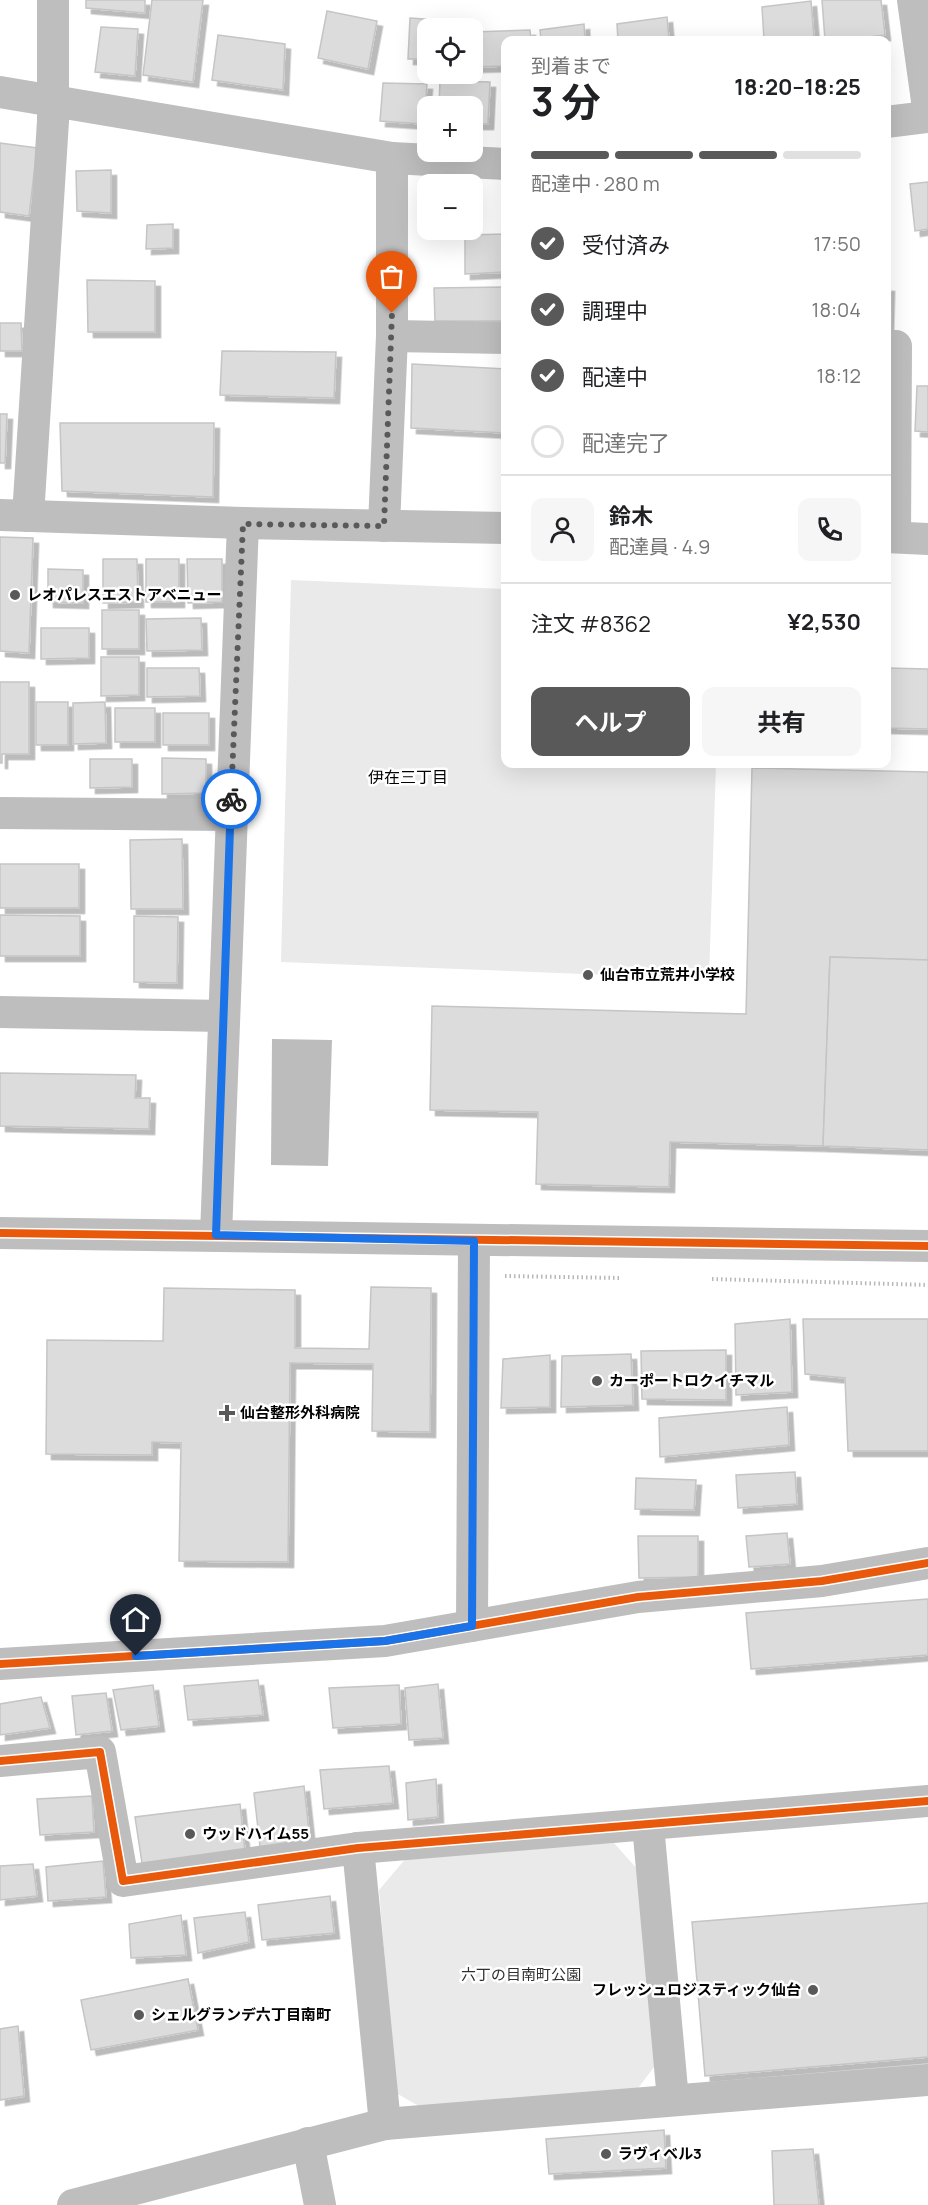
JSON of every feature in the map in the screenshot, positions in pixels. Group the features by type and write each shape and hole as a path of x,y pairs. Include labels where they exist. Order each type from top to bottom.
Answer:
{"street":[{"path":"53,0 53,99 14,516 243,524 501,528"},
{"path":"913,0 928,108"},
{"path":"0,92 53,99 392,158 501,164"},
{"path":"891,121 928,117"},
{"path":"384,526 393,336 392,158"},
{"path":"393,336 501,338"},
{"path":"891,346 896,346 891,537 928,539"},
{"path":"216,1235 243,524"},
{"path":"0,813 231,814"},
{"path":"0,1012 224,1016"},
{"path":"0,1233 928,1246"},
{"path":"472,1626 474,1241"},
{"path":"0,1664 385,1641 638,1597 822,1581 928,1563"},
{"path":"0,1761 100,1752 123,1881 358,1848 928,1801"},
{"path":"648,1825 673,2100"},
{"path":"358,1848 385,2124"},
{"path":"74,2205 385,2124 928,2080"},
{"path":"308,2144 320,2205"}],"path":[{"path":"504,1276 632,1278"},
{"path":"702,1278 928,1285"}],"green space":[{"path":"291,580 501,589 501,768 716,768 709,979 281,962"},
{"name":"六丁の目南町公園","path":"614,1843 639,1871 658,2062 635,2092 424,2109 396,2093 379,1890 407,1857"}],"shaded area":[{"path":"272,1039 332,1040 328,1166 271,1165"}],"building":[{"path":"86,0 145,0 145,13 86,8"},
{"path":"152,0 203,0 193,82 143,75"},
{"path":"822,0 881,0 885,35 825,36"},
{"path":"811,1 814,36 764,36 762,7"},
{"path":"327,11 377,21 368,69 318,58"},
{"path":"667,17 669,36 618,36 617,24"},
{"path":"410,18 417,19 417,59 408,59"},
{"path":"584,24 585,36 541,36 540,30"},
{"path":"101,27 138,29 135,76 95,72"},
{"path":"530,30 531,36 501,36 501,66 483,67 483,32"},
{"path":"218,35 285,44 283,90 212,80"},
{"path":"490,82 488,124 483,124 483,96 439,96 440,84"},
{"path":"383,83 427,84 426,96 417,96 417,124 380,121"},
{"path":"0,143 37,148 29,216 0,212"},
{"path":"111,170 111,213 77,211 76,171"},
{"path":"928,182 928,229 915,231 910,184"},
{"path":"173,224 173,248 146,249 147,225"},
{"path":"501,234 501,272 465,274 465,240 483,240 483,235"},
{"path":"87,280 155,281 155,332 88,332"},
{"path":"501,287 501,321 435,321 434,288"},
{"path":"0,323 21,323 22,351 0,351"},
{"path":"222,351 336,352 334,398 220,395"},
{"path":"412,364 501,369 501,433 411,428"},
{"path":"917,386 928,386 928,432 915,431"},
{"path":"0,414 7,414 5,463 0,463"},
{"path":"60,423 214,423 213,497 62,491"},
{"name":"レオパレスエストアベニュー","path":"0,537 33,538 29,653 0,651"},
{"path":"103,559 137,559 138,602 103,603"},
{"path":"146,559 179,559 179,602 146,602"},
{"path":"187,559 222,559 222,602 188,603"},
{"path":"48,569 83,570 83,603 48,602"},
{"path":"102,610 139,610 139,649 102,649"},
{"path":"201,618 202,650 147,651 146,619"},
{"path":"41,628 89,628 89,658 41,659"},
{"path":"101,657 139,657 139,695 101,696"},
{"path":"147,668 199,668 200,696 147,697"},
{"path":"891,668 928,669 928,729 891,728"},
{"path":"0,682 29,682 29,754 2,754 2,763 0,763"},
{"path":"36,702 68,702 68,745 36,745"},
{"path":"105,702 106,743 73,744 73,703"},
{"path":"115,708 155,708 155,742 115,742"},
{"path":"163,713 209,713 209,745 163,745"},
{"path":"162,758 206,759 206,793 162,794"},
{"path":"90,759 132,759 132,787 90,788"},
{"path":"752,768 928,772 928,960 830,957 823,1146 670,1142 669,1187 536,1184 538,1112 430,1110 432,1006 746,1014"},
{"path":"182,839 183,909 131,909 130,840"},
{"path":"0,864 79,864 79,908 0,908"},
{"path":"0,915 80,916 80,956 0,956"},
{"path":"134,916 178,917 177,983 134,982"},
{"path":"830,957 928,960 928,1150 823,1146"},
{"path":"0,1073 136,1075 135,1098 150,1098 149,1129 0,1126"},
{"path":"371,1287 431,1288 430,1432 372,1431 373,1364 290,1363 288,1562 179,1561 181,1443 152,1442 152,1455 46,1454 47,1340 163,1341 164,1288 295,1290 295,1348 369,1349"},
{"path":"790,1319 792,1392 736,1395 735,1324"},
{"path":"803,1319 928,1319 928,1451 848,1451 845,1378 805,1374"},
{"path":"726,1350 726,1400 642,1399 641,1351"},
{"name":"カーポートロクイチマル","path":"631,1354 633,1405 561,1407 562,1356"},
{"path":"550,1355 550,1407 501,1408 503,1359"},
{"path":"787,1407 789,1445 660,1457 659,1418"},
{"path":"795,1472 797,1504 738,1508 736,1475"},
{"path":"636,1478 696,1480 694,1510 635,1509"},
{"path":"787,1533 790,1564 749,1567 746,1536"},
{"path":"638,1536 698,1536 698,1577 639,1578"},
{"path":"928,1599 928,1655 751,1669 746,1613"},
{"path":"258,1680 263,1715 188,1720 184,1686"},
{"path":"438,1684 443,1738 409,1740 405,1688"},
{"path":"153,1685 159,1726 121,1730 113,1690"},
{"path":"399,1685 401,1724 333,1728 329,1688"},
{"path":"106,1693 112,1731 76,1735 72,1696"},
{"path":"41,1697 50,1728 0,1735 0,1704"},
{"path":"389,1766 393,1803 324,1809 320,1770"},
{"path":"436,1779 438,1817 408,1820 406,1783"},
{"path":"304,1786 310,1841 260,1847 254,1793"},
{"path":"92,1796 94,1832 40,1835 37,1799"},
{"name":"ウッドハイム55","path":"240,1804 245,1851 142,1863 135,1817"},
{"path":"103,1861 106,1897 48,1901 46,1867"},
{"path":"33,1864 37,1896 0,1900 0,1866"},
{"path":"330,1896 334,1933 262,1940 258,1905"},
{"name":"フレッシュロジスティック仙台","path":"928,1903 928,2057 705,2076 692,1922"},
{"path":"245,1912 249,1942 198,1953 194,1918"},
{"path":"181,1915 186,1955 131,1958 129,1924"},
{"name":"シェルグランデ六丁目南町","path":"188,1979 198,2030 91,2050 81,2000"},
{"path":"18,2026 24,2096 0,2100 0,2029"},
{"name":"ラヴィベル3","path":"664,2130 666,2168 549,2174 546,2139"},
{"path":"813,2149 819,2205 774,2205 772,2151"}],"cycle path":[{"path":"0,1233 928,1246"},
{"path":"0,1664 385,1641 638,1597 822,1581 928,1563"},
{"path":"0,1761 100,1752 123,1881 358,1848 928,1801"}],"way so far":[{"path":"231,799 243,524 384,526 393,336 392,313"}],"place":[{"name":"レオパレスエストアベニュー","path":"15,595"},
{"name":"仙台市立荒井小学校","path":"588,975"},
{"name":"カーポートロクイチマル","path":"597,1381"},
{"name":"仙台整形外科病院","path":"227,1413"},
{"name":"ウッドハイム55","path":"190,1834"},
{"name":"フレッシュロジスティック仙台","path":"813,1990"},
{"name":"シェルグランデ六丁目南町","path":"139,2015"},
{"name":"ラヴィベル3","path":"606,2154"}],"district":[{"name":"伊在三丁目","path":"408,777"}],"route":[{"path":"136,1656 385,1641 472,1626 474,1241 216,1235 231,799"}]}
